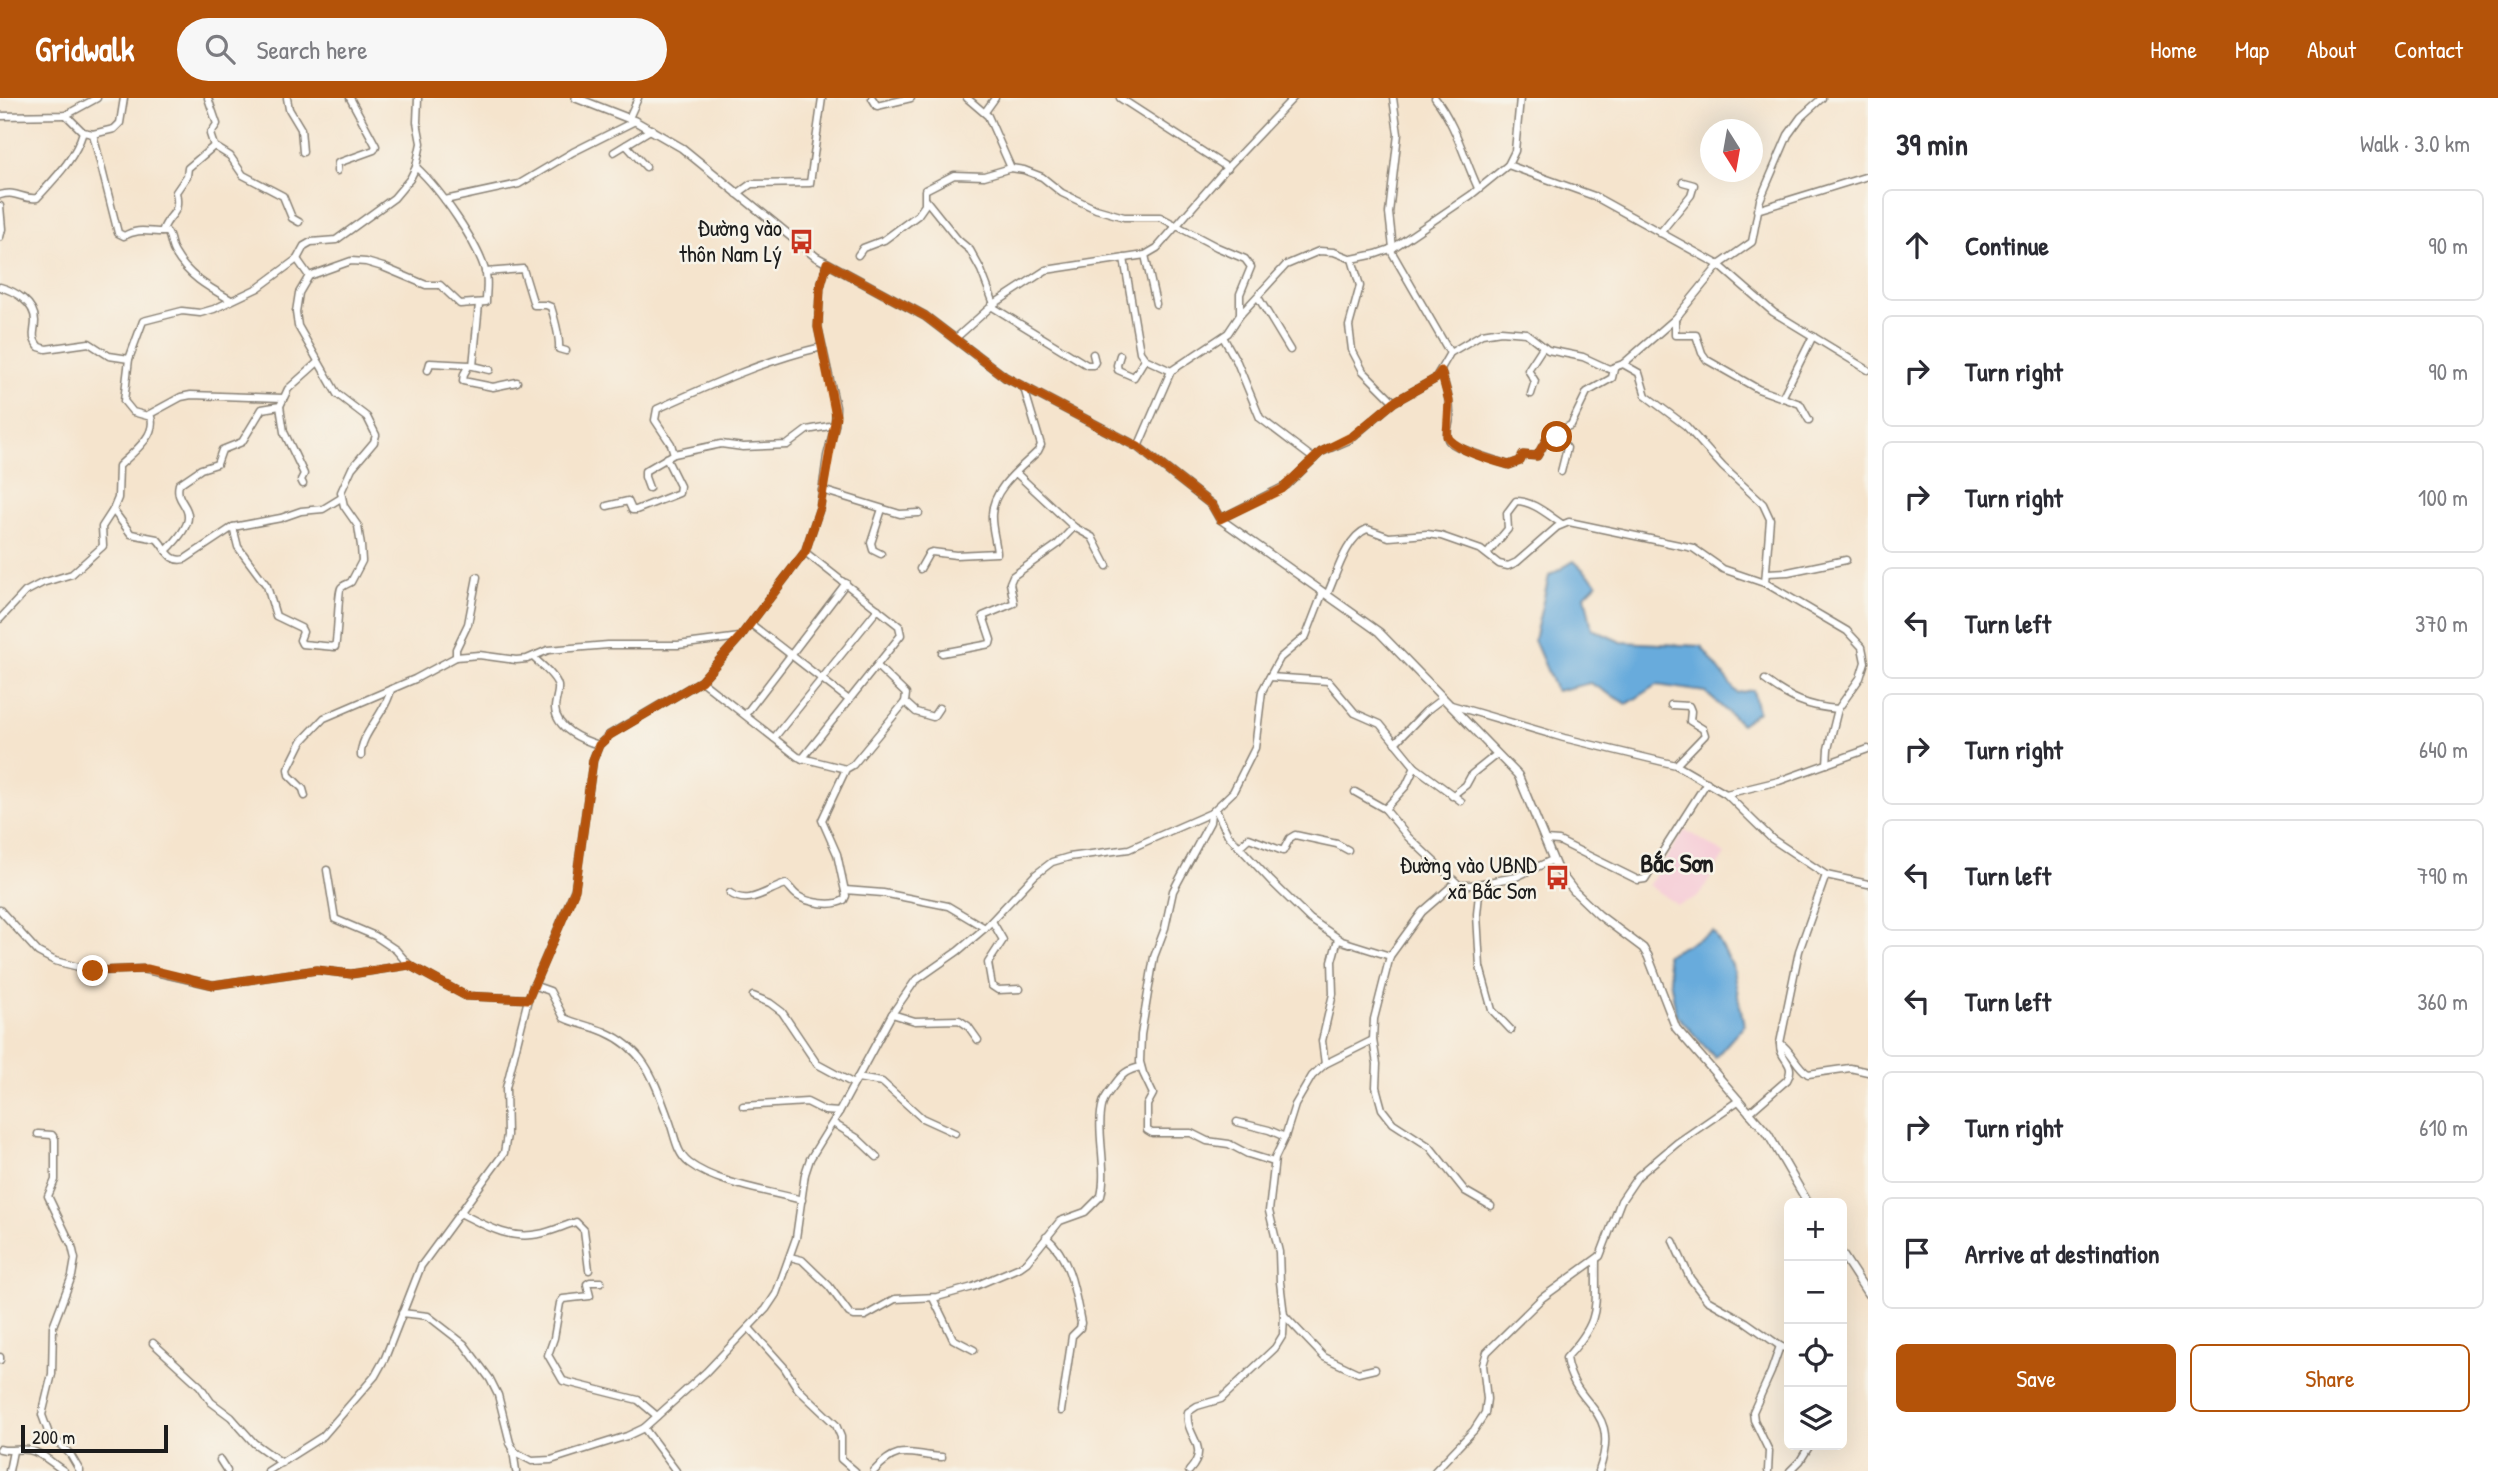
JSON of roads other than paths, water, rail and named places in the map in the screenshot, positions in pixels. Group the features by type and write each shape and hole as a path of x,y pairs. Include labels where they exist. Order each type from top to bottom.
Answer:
{"street":[{"path":"0,116 66,115 97,98"},
{"path":"66,115 83,132 93,134 118,127 124,98"},
{"path":"208,98 217,124 210,138 214,146 230,156 243,175 283,196 292,218 299,222"},
{"path":"287,98 288,106 301,129 303,152"},
{"path":"337,171 338,163 374,150 376,146 349,98"},
{"path":"283,398 191,395 181,397 148,415 133,412 124,401 130,359 146,318 183,311 200,313 214,309 263,285 298,259 304,246 311,242 337,240 394,198 416,167 421,143 417,122 418,98"},
{"path":"576,98 632,120 682,148 827,263 925,316 998,372 1024,388 1138,447 1212,505 1220,519 1378,632 1522,780 1552,860 1574,891 1599,915 1643,948 1676,1028 1768,1135 1805,1198"},
{"path":"445,200 519,184 632,120 638,98"},
{"path":"737,194 751,184 810,183 822,98"},
{"path":"872,98 877,106 911,98"},
{"path":"967,98 985,112 1011,168"},
{"path":"985,112 995,98"},
{"path":"1120,98 1228,168"},
{"path":"956,338 993,305 1046,270 1146,255 1157,248 1293,98"},
{"path":"1393,98 1398,134 1389,213 1392,249 1450,353"},
{"path":"1435,98 1453,125 1465,161 1478,188"},
{"path":"1138,447 1171,371 1223,337 1286,265 1306,255 1327,251 1352,259 1392,249 1508,165 1515,152 1520,98"},
{"path":"1220,519 1282,489 1324,449 1353,436 1394,402 1435,379 1450,353 1482,334 1497,331 1526,333 1553,352 1583,357 1614,369 1623,364 1675,319 1719,265 1752,242 1757,211 1788,135 1801,117 1822,98"},
{"path":"614,152 652,130"},
{"path":"0,195 11,192 28,199 37,198 75,154 83,132"},
{"path":"93,134 118,233 124,236 136,230 170,235 173,251 197,281 231,300"},
{"path":"626,145 646,167"},
{"path":"162,232 166,222 178,208 176,192 187,176 188,167 214,146"},
{"path":"1508,165 1594,196 1719,265 1773,312 1868,370"},
{"path":"233,527 241,552 265,581 276,616 301,628 302,644 332,648 337,642 339,591 351,582 362,558 358,526 341,498 343,485 374,442 376,435 367,416 337,394 318,362 296,320 299,293 309,276 344,262 366,262 405,274 426,285 440,285 460,304 485,302 485,272 463,228 445,200 416,167"},
{"path":"858,255 863,248 884,240 915,218 926,200 925,190 943,179 954,175 988,175 1011,168 1024,170 1042,177 1062,193 1096,209 1124,217 1155,216 1250,264 1251,271 1240,294 1240,315"},
{"path":"1757,211 1868,176"},
{"path":"1660,233 1691,195 1694,185 1683,182"},
{"path":"926,200 958,240 970,250 981,270 993,305 1087,365 1093,365 1095,362 1093,354"},
{"path":"0,206 0,237"},
{"path":"1146,255 1157,304"},
{"path":"1124,258 1139,345 1145,359 1171,371"},
{"path":"298,259 309,276"},
{"path":"1352,259 1360,286 1349,326 1352,350 1363,371 1394,402"},
{"path":"268,1471 316,1442 344,1413 380,1368 421,1266 504,1153 507,1135 506,1088 528,999 575,890 593,760 599,745 610,735 701,681 751,624 805,552 816,522 835,425 836,407 818,327 819,301 827,263"},
{"path":"485,272 523,269 534,305 551,307 556,336 560,342 559,349 566,351"},
{"path":"0,287 26,302 34,316 33,337 39,347 46,349 89,343 109,356 130,359"},
{"path":"1258,297 1290,350"},
{"path":"480,304 471,365 464,374 463,381 493,387 517,382"},
{"path":"1675,319 1675,335 1696,335 1707,360 1758,388 1800,404 1808,419"},
{"path":"1782,398 1813,336"},
{"path":"1223,337 1237,362 1260,418 1314,459"},
{"path":"674,454 671,444 655,420 657,409 712,384 788,355 822,347"},
{"path":"1531,394 1535,381 1528,370 1543,347"},
{"path":"1120,355 1118,370 1131,377 1134,377 1145,359"},
{"path":"303,484 301,480 304,474 284,432 280,406 291,386 318,362"},
{"path":"428,370 430,363 471,365 490,370"},
{"path":"1623,364 1639,373 1646,396 1686,426 1723,467 1763,504 1770,519 1765,583"},
{"path":"1441,371 1449,401 1447,436 1450,442 1509,465 1520,461 1523,455 1537,456 1548,437 1570,425 1587,393 1612,378 1614,369"},
{"path":"920,569 932,552 956,555 997,553 991,516 998,494 1041,445 1024,388"},
{"path":"166,551 188,519 188,513 178,493 180,484 201,469 217,464 222,450 239,444 262,410 280,406"},
{"path":"0,619 25,592 42,583 72,574 101,549 102,527 118,498 119,466 150,432 153,424 148,415"},
{"path":"649,488 645,471 674,454 721,444 743,447 787,445 807,430 835,425"},
{"path":"1556,435 1567,448 1561,472"},
{"path":"607,506 628,502 632,510 636,510 678,493 680,486 666,458"},
{"path":"1016,473 1074,527 1096,541 1107,566"},
{"path":"822,490 900,514 919,513"},
{"path":"113,510 131,534 153,537 173,559 181,560 233,527 277,519 300,511 323,509 341,498"},
{"path":"1487,554 1508,529 1507,513 1516,501 1536,506 1562,524"},
{"path":"881,554 873,550 871,543 882,509"},
{"path":"512,1448 519,1455 533,1461 551,1460 626,1437 657,1416 749,1328 772,1302 790,1257 798,1230 805,1174 810,1159 833,1123 892,1013 915,981 985,928 1035,874 1052,862 1069,857 1129,849 1213,812 1233,792 1253,755 1258,735 1261,695 1280,658 1306,636 1345,552 1363,530 1389,537 1434,534 1487,554 1503,566 1513,565 1562,524 1576,522 1693,548 1723,569 1765,583 1842,628 1861,647 1865,662 1863,670 1838,709 1827,764"},
{"path":"942,653 990,644 983,616 1014,603 1010,583 1013,576 1057,545 1074,527"},
{"path":"802,759 901,635 899,626 805,552"},
{"path":"1767,573 1788,572 1846,560"},
{"path":"456,657 456,649 468,624 477,577"},
{"path":"745,715 846,583"},
{"path":"774,738 878,609"},
{"path":"751,624 849,700"},
{"path":"305,796 303,789 288,771 302,741 330,714 391,689 456,657 479,656 511,660 533,657 548,650 608,645 678,645 740,637"},
{"path":"533,657 556,681 558,690 555,707 561,723 578,737 599,745"},
{"path":"730,892 743,899 764,895 786,884 801,898 837,904 844,901 845,890 837,854 822,820 846,769 853,765 905,702 906,694 877,666"},
{"path":"1270,677 1328,681 1355,713 1376,721 1415,767 1461,801"},
{"path":"1765,680 1792,699 1838,709"},
{"path":"701,681 802,759 846,769"},
{"path":"360,756 362,744 385,708 391,689"},
{"path":"1395,743 1426,711 1443,698"},
{"path":"905,702 926,716 935,717 939,708"},
{"path":"1449,705 1564,738 1676,765 1726,794 1772,839 1826,875 1868,884"},
{"path":"1671,705 1689,706 1690,721 1703,729 1705,735 1676,765"},
{"path":"1726,794 1779,781 1868,749"},
{"path":"1452,796 1466,785 1472,774 1497,754"},
{"path":"1385,808 1403,789 1415,767"},
{"path":"1545,841 1559,841 1638,880 1645,879 1707,782"},
{"path":"1355,792 1385,808 1408,837 1458,884"},
{"path":"1213,812 1239,847 1301,911 1338,939 1390,956"},
{"path":"1213,812 1173,891 1166,928 1154,957 1141,1035 1141,1067 1153,1094 1147,1105 1148,1132 1191,1133 1207,1140 1229,1144 1274,1163"},
{"path":"1239,847 1249,838 1283,850 1295,835 1337,844 1348,850"},
{"path":"1491,1206 1465,1191 1430,1147 1387,1117 1377,1094 1374,1019 1390,956 1422,912 1449,888 1458,884 1480,884 1516,877 1552,860"},
{"path":"327,870 335,919 338,922 375,936 396,950 409,965 466,996 528,999"},
{"path":"1749,1113 1790,1077 1791,1067 1782,1055 1780,1042 1799,951 1826,875"},
{"path":"1480,884 1477,914 1479,967 1492,1010 1511,1031"},
{"path":"845,890 883,893 948,906 985,928"},
{"path":"0,910 38,952 55,961 93,971 148,969 213,985 317,970 351,974 409,965"},
{"path":"992,921 1003,940 988,963 992,986 998,990 1020,989"},
{"path":"1325,1064 1322,1041 1333,994 1332,961 1338,939"},
{"path":"533,985 550,991 564,1018 605,1032 637,1052 645,1062 678,1148 689,1163 724,1180 802,1200"},
{"path":"753,996 782,1012 817,1064 855,1081 882,1082 922,1118 955,1133"},
{"path":"892,1013 915,1021 959,1020 968,1026 978,1040"},
{"path":"1189,1471 1196,1463 1199,1452 1187,1421 1188,1412 1197,1406 1221,1399 1275,1348 1283,1335 1284,1315 1278,1246 1269,1216 1274,1163 1297,1100 1312,1076 1325,1064 1373,1040"},
{"path":"1780,1042 1808,1074 1850,1068 1868,1072"},
{"path":"790,1257 802,1259 829,1286 853,1316 871,1315 895,1299 933,1298 972,1287 1020,1267 1063,1218 1085,1212 1101,1196 1103,1102 1123,1074 1129,1069 1141,1067"},
{"path":"1435,1471 1474,1430 1485,1413 1487,1399 1483,1365 1487,1352 1547,1294 1596,1260 1603,1250 1621,1201 1631,1184 1669,1149 1738,1101"},
{"path":"743,1106 807,1102 825,1111 839,1112"},
{"path":"1237,1122 1269,1130 1285,1138"},
{"path":"833,1123 877,1157"},
{"path":"38,1133 52,1135 55,1139 55,1180 48,1196 72,1246 75,1259 72,1276 53,1326 52,1368 42,1415 49,1434 71,1454 80,1471"},
{"path":"460,1213 492,1230 509,1235 539,1234 576,1222 584,1230 589,1270"},
{"path":"1046,1237 1062,1255 1081,1323 1072,1336 1060,1411"},
{"path":"1673,1241 1690,1278 1707,1300 1784,1348"},
{"path":"1596,1260 1595,1316 1589,1329 1566,1358 1572,1379 1606,1429 1606,1453 1600,1471"},
{"path":"1844,1261 1868,1294"},
{"path":"601,1282 587,1284 590,1296 563,1299 559,1303 554,1338 548,1354 563,1381 638,1400 657,1416"},
{"path":"933,1298 953,1339 974,1350"},
{"path":"402,1312 428,1316 469,1350 490,1379 498,1395 516,1471"},
{"path":"1284,1315 1324,1357 1357,1373 1375,1369"},
{"path":"749,1328 784,1367 798,1389 836,1426 841,1437 841,1459 855,1471"},
{"path":"153,1343 200,1386 211,1402 231,1417 251,1441 282,1463"},
{"path":"1768,1471 1769,1451 1754,1420 1753,1412 1780,1346"},
{"path":"644,1427 676,1471"},
{"path":"0,1448 37,1453 64,1471"},
{"path":"1790,1471 1807,1450"},
{"path":"9,1471 13,1451"},
{"path":"874,1471 896,1454 912,1452 942,1457"},
{"path":"220,1460 227,1471"}],"water":[{"path":"1574,561 1597,583 1585,595 1592,629 1621,642 1701,646 1737,693 1753,690 1758,712 1741,724 1705,692 1657,685 1627,704 1590,683 1556,691 1534,640 1549,576"},
{"path":"1713,931 1732,965 1744,1025 1715,1058 1676,1014 1666,955"}],"place":[{"name":"Đường vào thôn Nam Lý","path":"802,241"},
{"name":"Đường vào UBND xã Bắc Sơn","path":"1557,878"}],"district":[{"name":"Bắc Sơn","path":"1677,863"}]}
